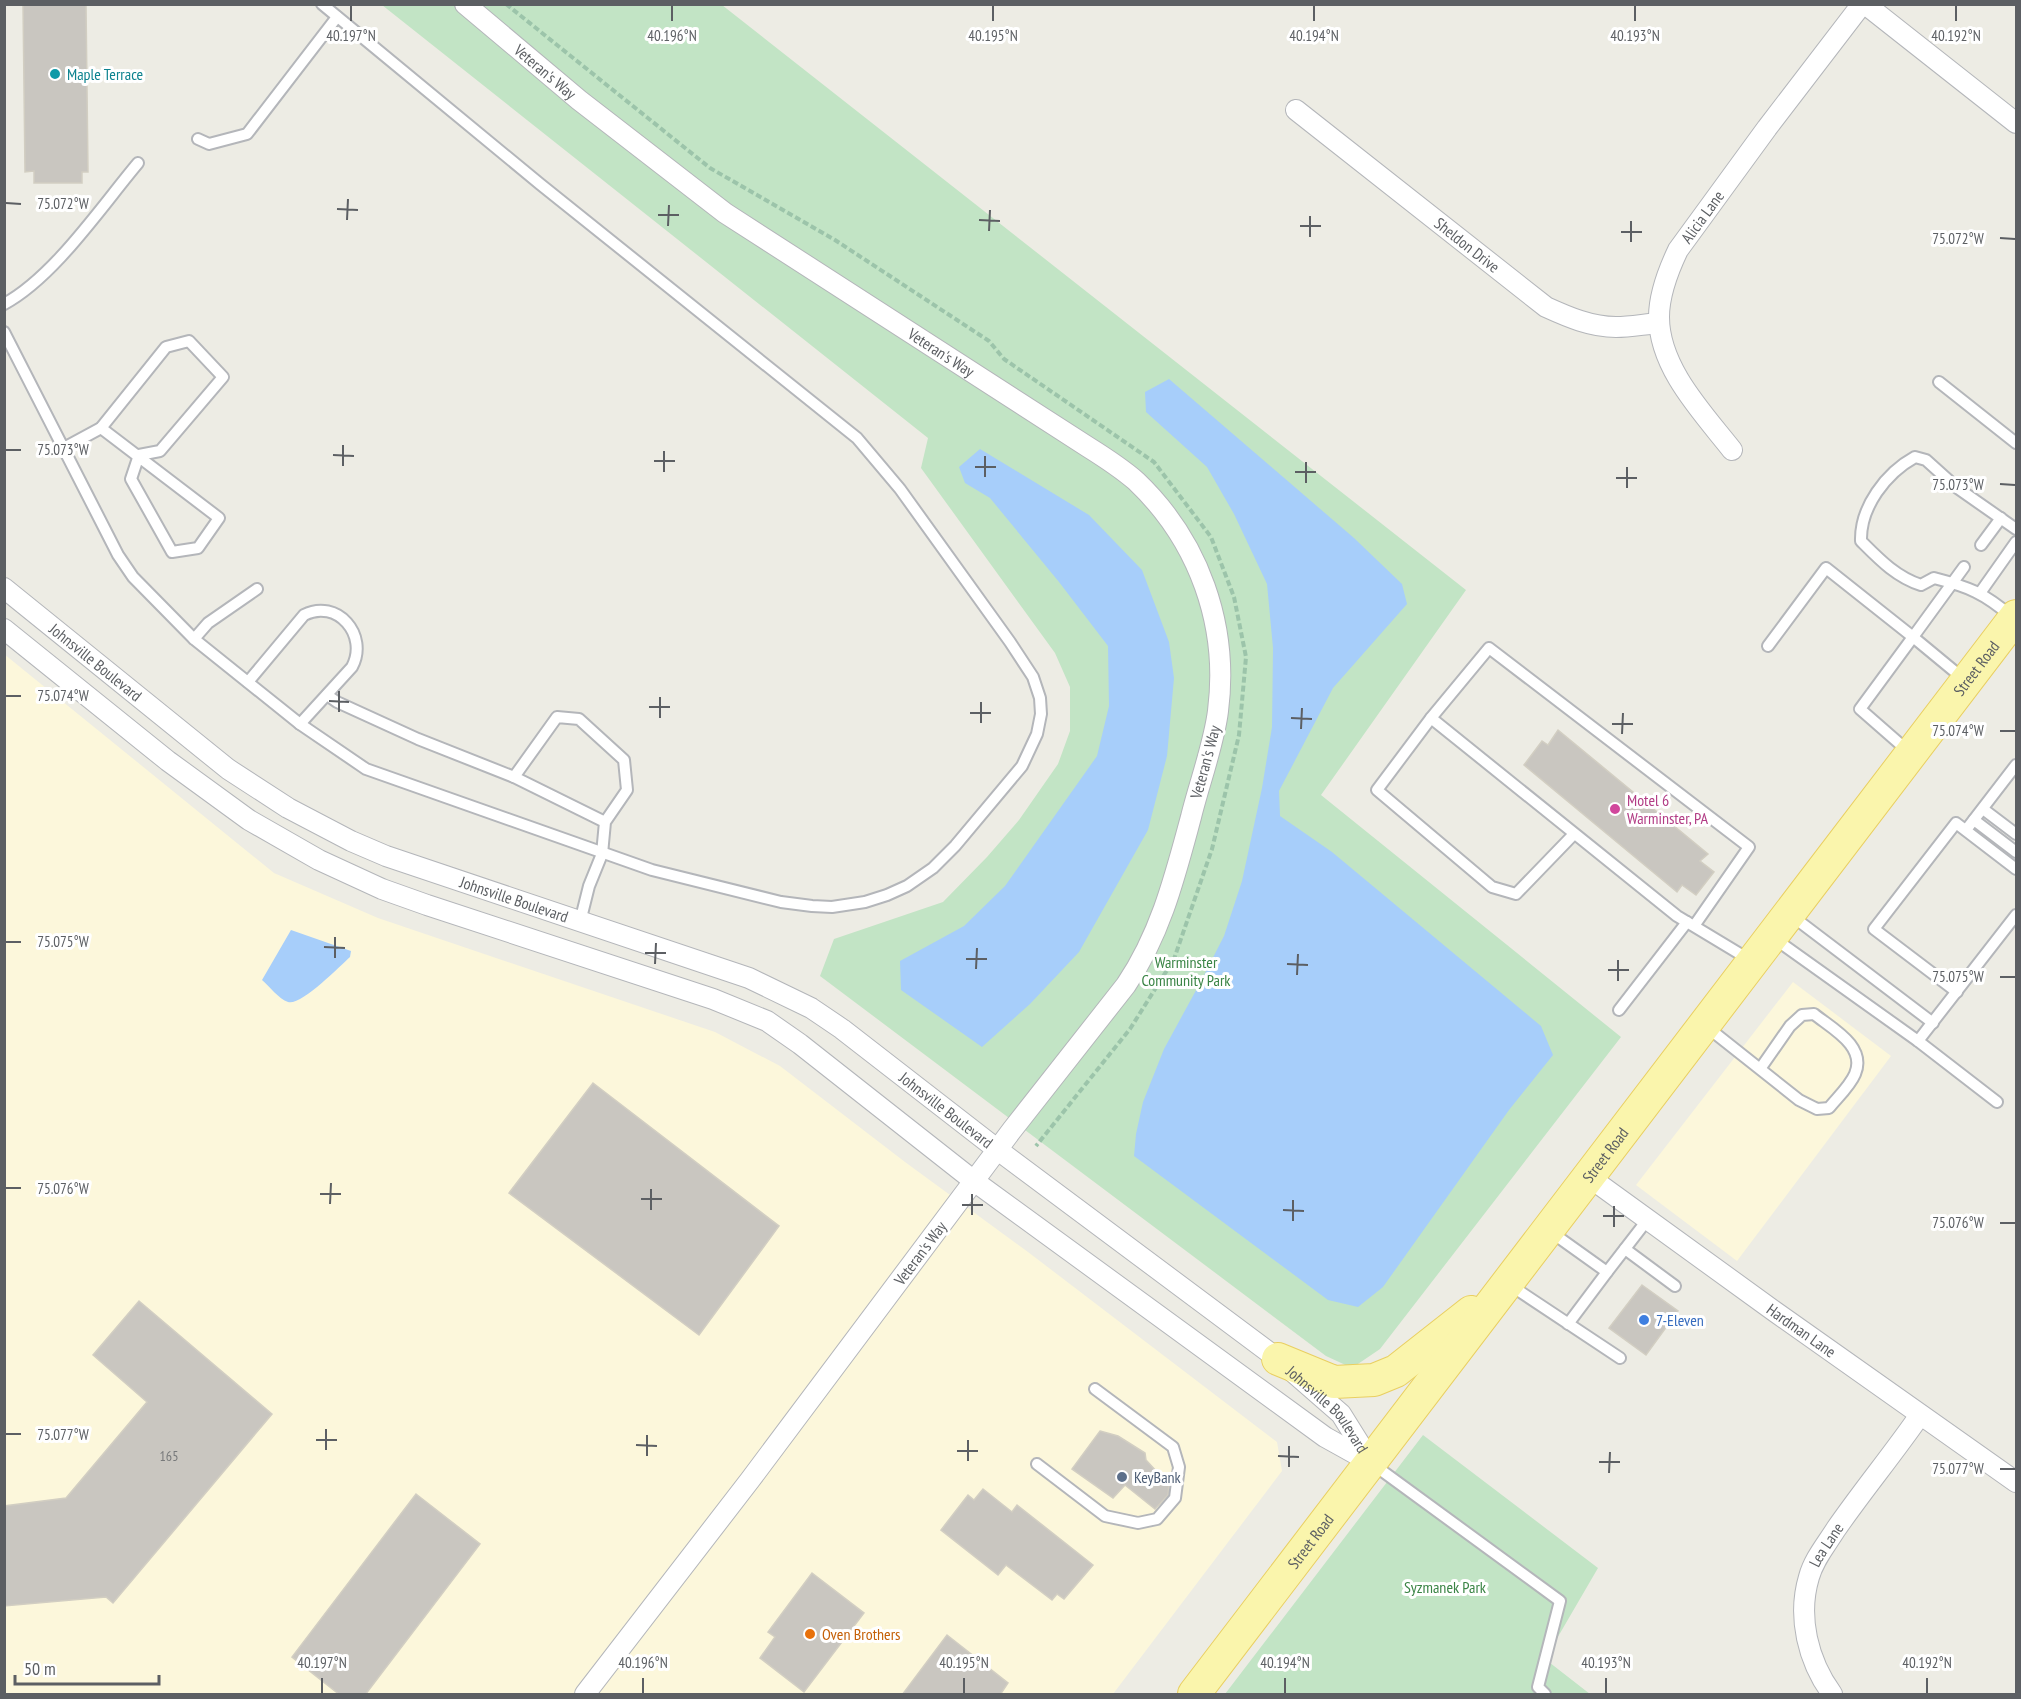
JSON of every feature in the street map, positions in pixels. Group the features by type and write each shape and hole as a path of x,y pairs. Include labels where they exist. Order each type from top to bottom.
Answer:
{"main road":[{"name":"Street Road","path":"1194,1695 2015,617"},
{"path":"1278,1359 1334,1382 1374,1380 1396,1371 1508,1283"}],"street":[{"name":"Veteran's Way","path":"465,4 579,100 725,213 1113,463 1135,481 1157,503 1178,533 1196,565 1209,597 1220,647 1219,700 1214,731 1166,908 1141,963 585,1695"},
{"path":"1863,4 2016,123"},
{"name":"Alicia Lane","path":"1732,450 1680,384 1669,360 1659,323 1661,298 1678,250 1767,128 1863,4"},
{"name":"Sheldon Drive","path":"1296,110 1546,307 1574,320 1599,326 1616,327 1659,323"},
{"name":"Johnsville Boulevard","path":"4,588 228,769 288,808 351,841 386,856 749,978 811,1008 842,1029 998,1150 1278,1359 1341,1414 1371,1462"},
{"name":"Johnsville Boulevard","path":"4,629 168,761 249,820 319,860 382,889 713,999 767,1021 800,1044 974,1180 1325,1437 1371,1462"},
{"name":"Hardman Lane","path":"1589,1176 1774,1311 2016,1482"},
{"name":"Lea Lane","path":"1832,1695 1821,1679 1812,1658 1807,1635 1805,1595 1809,1576 1817,1558 1850,1509 1920,1415"}],"lane":[{"path":"4,333 123,563 133,577 194,639 300,724 366,769 602,854 652,870 781,902 812,906 843,905 865,902 887,895 933,868 955,846 1022,766 1037,734 1041,714 1040,698 1033,677 1010,642 900,489 856,438 549,191 322,4"},
{"path":"198,139 209,144 248,134 338,17"},
{"path":"4,304 21,295 62,255 138,163"},
{"path":"64,448 101,428 166,347 189,341 223,377 160,451 138,455"},
{"path":"1939,382 2016,443"},
{"path":"101,428 138,455 219,518 198,548 172,552 131,479 138,455"},
{"path":"2015,617 1992,599 1952,583 1934,578 1921,585 1906,580 1883,564 1861,541 1861,530 1865,515 1888,478 1905,462 1915,457 1926,460 1956,487 2016,529"},
{"path":"1981,545 2001,518"},
{"path":"1980,593 2016,542"},
{"path":"1911,753 1860,709 1964,567"},
{"path":"1768,646 1826,568 1966,681"},
{"path":"194,639 208,623 257,589"},
{"path":"248,682 304,615 313,610 326,611 341,618 353,628 357,646 356,659 352,667 300,724"},
{"path":"1574,834 1516,894 1492,887 1377,790 1431,718 1489,648 1749,847 1691,924 1619,1010"},
{"path":"327,695 337,702 418,739 514,777 605,822"},
{"path":"514,777 557,717 579,719 624,760 627,790 605,822 602,854 589,886 580,922"},
{"path":"1431,718 1574,834 1691,924 1753,961"},
{"path":"1966,830 2016,765"},
{"path":"1983,809 2016,834"},
{"path":"1974,820 2016,852"},
{"path":"1957,992 1874,929 1956,823 2016,869"},
{"path":"1918,1041 2016,915"},
{"path":"1780,925 1933,1023"},
{"path":"1780,925 1802,960 1918,1041 1997,1102"},
{"path":"1705,1025 1798,1100 1817,1109 1829,1108 1855,1074 1857,1056 1850,1042 1814,1014 1802,1015 1790,1026 1760,1069"},
{"path":"1568,1324 1648,1219"},
{"path":"1548,1230 1606,1272"},
{"path":"1624,1249 1675,1286"},
{"path":"1508,1283 1620,1359"},
{"path":"1037,1464 1105,1516 1138,1523 1157,1519 1175,1498 1179,1467 1173,1447 1095,1389"},
{"path":"1371,1462 1560,1601 1538,1687 1545,1695"}],"path":[{"path":"506,4 710,168 835,240 988,341 1004,360 1154,462 1211,537 1234,597 1246,657 1244,705 1239,735 1212,849 1174,959 1130,1029 1036,1146"}],"shaded area":[{"path":"4,654 274,873 378,918 715,1032 780,1066 1277,1442 1282,1471 1113,1694 5,1694"},
{"path":"1793,982 1891,1056 1737,1261 1636,1185"}],"green space":[{"name":"Warminster Community Park","path":"382,5 722,5 1466,590 1321,795 1621,1037 1380,1349 1352,1368 1326,1356 820,976 834,939 943,902 1019,820 1058,764 1070,731 1070,687 1055,653 921,468 928,438"},
{"name":"Syzmanek Park","path":"1423,1435 1598,1568 1545,1659 1590,1694 1225,1694"}],"water":[{"path":"1169,379 1354,538 1402,584 1407,604 1333,688 1279,791 1280,816 1332,852 1541,1026 1553,1055 1509,1110 1383,1287 1358,1307 1328,1300 1134,1156 1143,1102 1164,1049 1224,936 1242,881 1262,788 1272,727 1273,648 1267,584 1234,514 1207,467 1146,412 1145,392"},
{"path":"980,449 1089,515 1142,570 1169,642 1174,678 1167,756 1148,830 1079,952 1030,1004 982,1047 901,990 900,961 964,926 1005,886 1097,756 1109,706 1108,646 990,498 965,483 959,467"},
{"path":"291,930 351,951 350,957 320,985 302,998 288,1002 262,980"}],"building":[{"name":"Maple Terrace","path":"23,4 86,4 88,172 82,172 82,183 34,183 34,171 25,172"},
{"name":"Motel 6 Warminster, PA","path":"1558,730 1708,854 1700,861 1714,872 1696,895 1682,885 1677,892 1524,765 1542,741 1548,745"},
{"path":"593,1083 779,1226 699,1335 509,1193"},
{"name":"7-Eleven","path":"1642,1285 1678,1311 1646,1355 1609,1328"},
{"path":"139,1301 272,1414 113,1603 106,1597 4,1606 4,1506 66,1498 147,1402 93,1355"},
{"name":"KeyBank","path":"1100,1431 1118,1436 1145,1453 1146,1460 1169,1485 1168,1495 1155,1509 1125,1485 1113,1498 1072,1469"},
{"path":"983,1489 1012,1512 1017,1505 1093,1565 1064,1599 1057,1594 1052,1600 1006,1565 998,1575 941,1530 968,1495 974,1500"},
{"path":"416,1494 480,1544 365,1695 340,1695 292,1657"},
{"name":"Oven Brothers","path":"812,1573 864,1613 804,1692 760,1658 775,1637 768,1632"},
{"path":"947,1635 1008,1683 1000,1695 902,1695"}],"place":[{"name":"Maple Terrace","path":"55,74"},
{"name":"Motel 6 Warminster, PA","path":"1615,809"},
{"name":"7-Eleven","path":"1644,1320"},
{"name":"KeyBank","path":"1122,1477"},
{"name":"Oven Brothers","path":"810,1634"}]}
